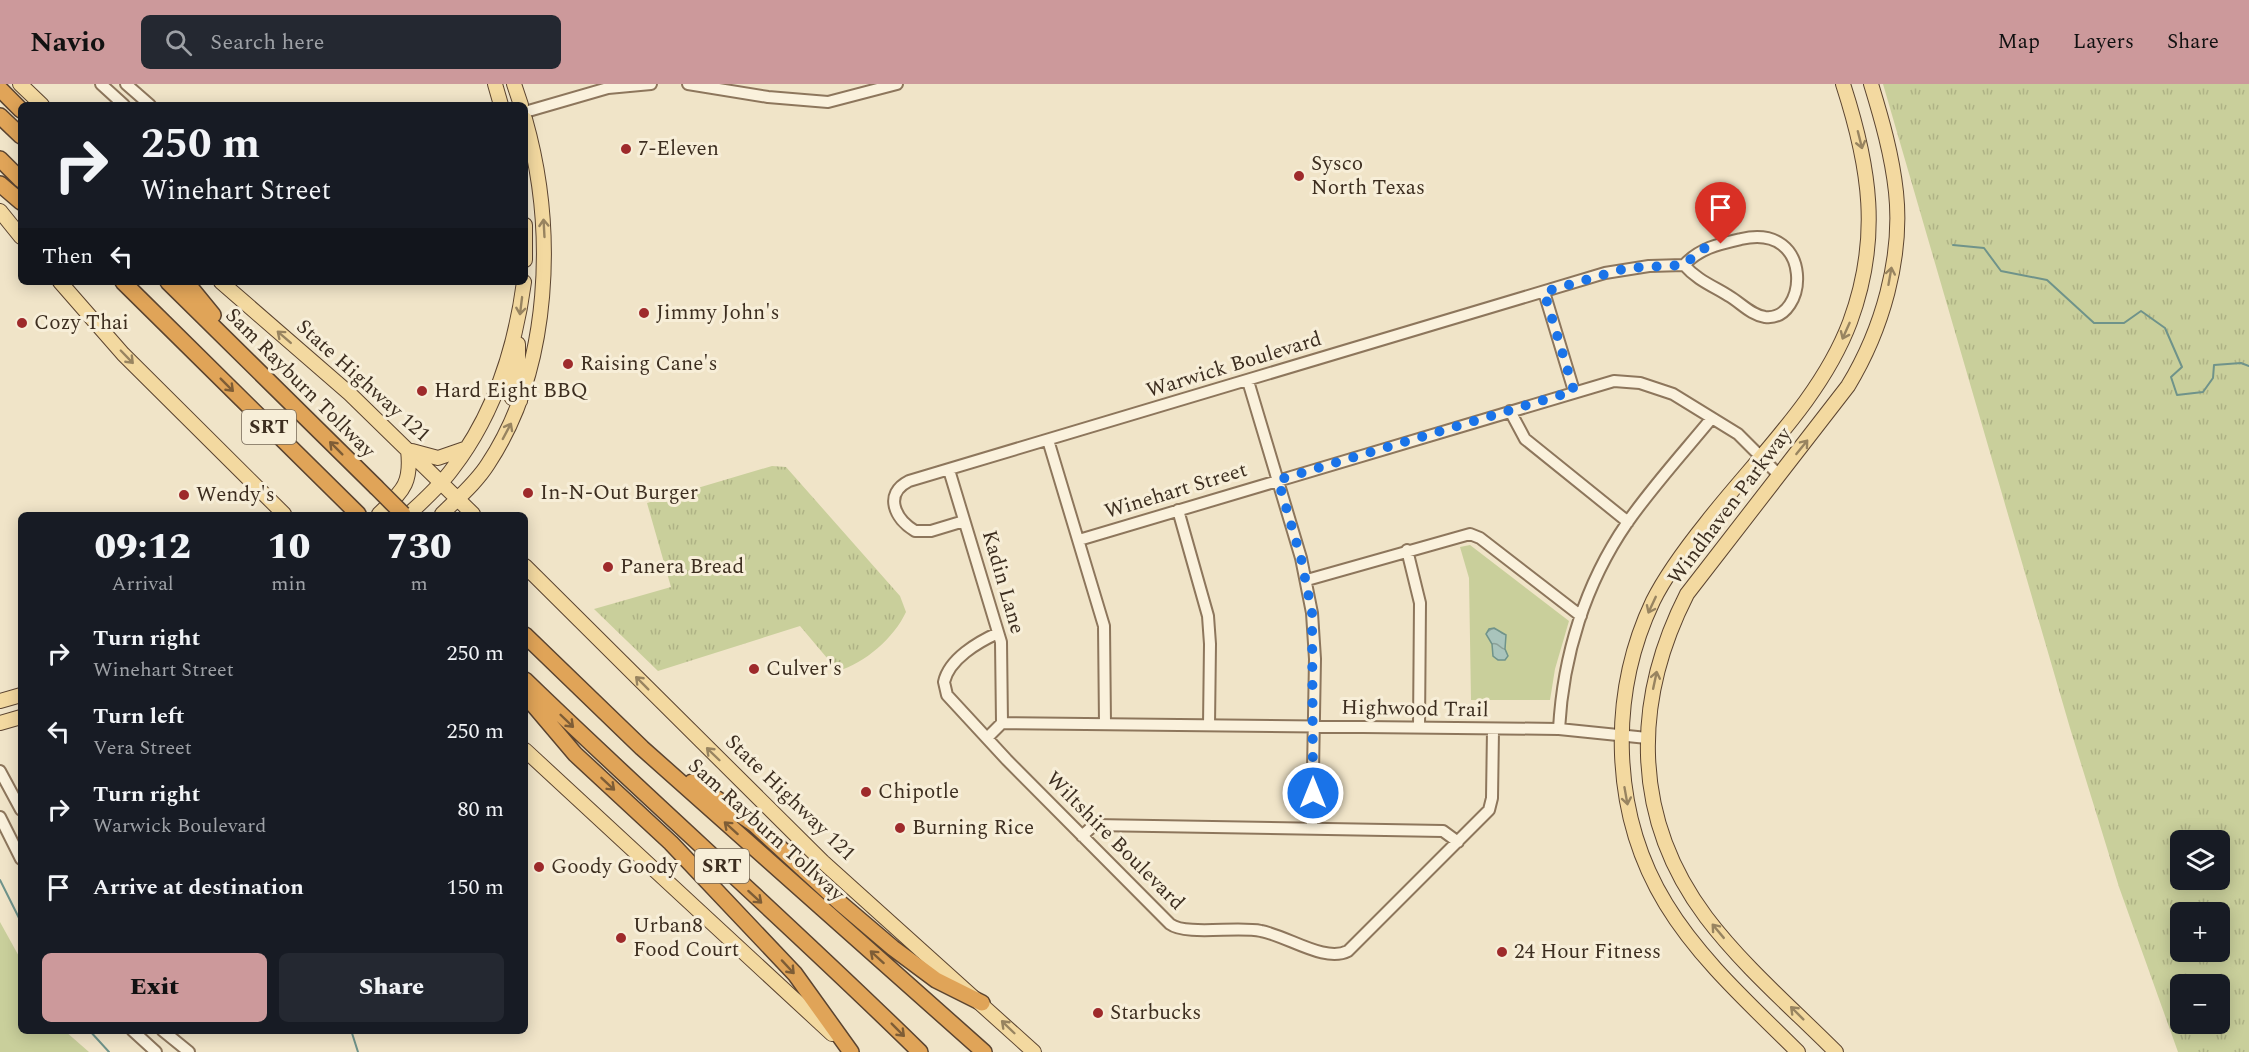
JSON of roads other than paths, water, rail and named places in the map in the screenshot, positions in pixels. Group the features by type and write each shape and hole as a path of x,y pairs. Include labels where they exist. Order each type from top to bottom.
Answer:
{"highway":[{"path":"0,89 18,107"},
{"path":"0,116 18,133"},
{"path":"0,159 18,177"},
{"path":"0,184 18,199"},
{"name":"SRT","path":"126,285 356,512"},
{"name":"Sam Rayburn Tollway","path":"171,285 401,512"},
{"path":"188,285 254,367"},
{"name":"Sam Rayburn Tollway","path":"528,637 642,748 984,1052"},
{"name":"SRT","path":"528,683 618,770 852,985 920,1052"},
{"path":"528,699 575,754 671,843 795,974 851,1052"},
{"path":"642,748 754,824 893,948 936,980 982,1003"}],"main road":[{"path":"20,84 39,102"},
{"path":"495,84 500,102"},
{"path":"514,84 520,102"},
{"name":"Windhaven Parkway","path":"1798,1052 1692,942 1666,905 1650,875 1626,800 1621,738 1625,699 1636,648 1654,598 1686,548 1797,411 1836,352 1849,324 1863,278 1869,240 1868,181 1860,139 1843,84"},
{"name":"Windhaven Parkway","path":"1836,1052 1758,974 1707,918 1675,865 1659,824 1653,801 1647,738 1656,674 1679,609 1705,567 1830,412 1864,358 1888,287 1896,240 1896,192 1885,132 1871,84"},
{"path":"444,512 475,480 496,451 520,401 538,323 545,256 543,201 528,133"},
{"path":"0,211 18,233"},
{"path":"63,285 123,354 282,512"},
{"name":"State Highway 121","path":"224,285 350,394 471,512"},
{"path":"520,401 512,398 510,393 519,361 518,330 524,285"},
{"path":"411,512 441,482 467,448 500,385 518,330"},
{"path":"381,512 405,487 410,469 408,450 438,458 467,448"},
{"path":"475,480 472,496 481,512"},
{"name":"State Highway 121","path":"528,570 823,862 1034,1052"},
{"path":"0,701 18,696"},
{"path":"0,723 18,718"},
{"path":"528,753 851,1052"},
{"path":"1740,994 1758,974"}],"street":[{"path":"101,84 121,102"},
{"path":"126,84 147,102"},
{"path":"528,111 608,88 651,84"},
{"path":"688,84 768,97 828,102 897,84"},
{"path":"1762,237 1777,241 1788,250 1797,264 1798,280 1794,293 1784,310 1774,317 1763,317 1701,281 1684,265 1702,249 1762,237"},
{"name":"Warwick Boulevard","path":"964,521 920,532 910,528 893,505 894,494 902,484 1544,292 1627,268 1684,265"},
{"path":"1544,292 1574,391"},
{"path":"1248,381 1307,580 1314,629 1312,828"},
{"name":"Winehart Street","path":"1079,540 1574,391 1614,381 1640,383 1666,390 1738,434 1779,475"},
{"path":"1510,411 1525,440 1628,522"},
{"path":"1559,729 1564,678 1581,616 1598,574 1628,522 1711,419"},
{"path":"1048,440 1104,626 1105,724"},
{"name":"Kadin Lane","path":"949,470 1002,650 1002,723"},
{"path":"1178,510 1208,616 1209,725"},
{"path":"1307,580 1461,534 1474,535 1581,616"},
{"path":"1407,550 1420,603 1419,727"},
{"name":"Wiltshire Boulevard","path":"998,633 979,642 965,654 944,680 950,698 1082,836 1175,928 1185,931 1222,928 1259,931 1299,942 1331,956 1343,954 1355,946 1458,842 1491,805 1493,730"},
{"path":"987,738 1002,723"},
{"name":"Highwood Trail","path":"1002,723 1559,729 1621,738 1647,738"},
{"path":"0,771 18,804"},
{"path":"0,817 18,853"},
{"path":"1082,836 1094,825 1312,828 1443,831 1458,842"},
{"path":"136,1034 156,1052"},
{"path":"167,1034 189,1052"}],"water":[{"path":"1494,628 1506,635 1505,649 1508,656 1505,660 1498,660 1493,656 1492,644 1486,634 1489,629"}],"waterway":[{"path":"1953,245 1984,248 2001,271 2047,280 2094,323 2124,323 2141,311 2165,328 2182,367 2171,377 2177,395 2203,392 2213,378 2214,365 2241,363 2249,366"},
{"path":"0,880 18,916"},
{"path":"93,1034 109,1052"},
{"path":"352,1034 358,1052"}],"place":[{"name":"7-Eleven","path":"626,149"},
{"name":"Sysco North Texas","path":"1299,176"},
{"name":"Jimmy John's","path":"644,313"},
{"name":"Cozy Thai","path":"22,323"},
{"name":"Raising Cane's","path":"568,364"},
{"name":"Hard Eight BBQ","path":"422,391"},
{"name":"In-N-Out Burger","path":"528,493"},
{"name":"Wendy's","path":"184,495"},
{"name":"Panera Bread","path":"608,567"},
{"name":"Culver's","path":"754,669"},
{"name":"Chipotle","path":"866,792"},
{"name":"Burning Rice","path":"900,828"},
{"name":"Goody Goody","path":"539,867"},
{"name":"Urban8 Food Court","path":"621,938"},
{"name":"24 Hour Fitness","path":"1502,952"},
{"name":"Starbucks","path":"1098,1013"}]}
